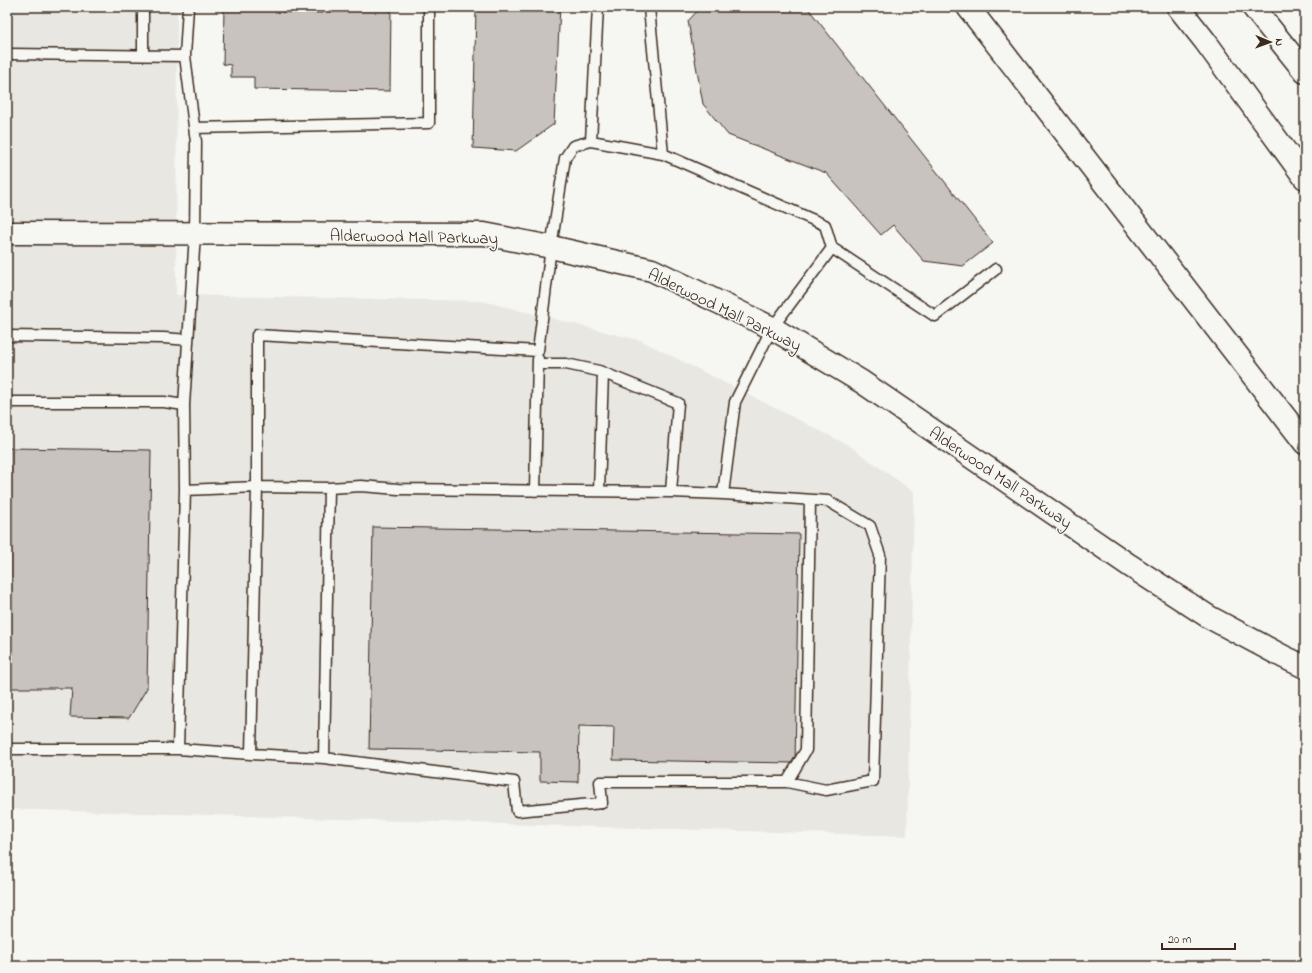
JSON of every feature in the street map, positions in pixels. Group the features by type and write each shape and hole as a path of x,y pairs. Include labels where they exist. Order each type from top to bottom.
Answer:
{"main road":[{"path":"968,7 1305,443"},
{"path":"1178,7 1205,41 1305,178"},
{"path":"1253,7 1305,72"},
{"name":"Alderwood Mall Parkway","path":"7,233 484,234 652,270 772,328 862,382 1129,565 1209,617 1305,667"}],"lane":[{"path":"143,7 143,55"},
{"path":"178,748 185,490 184,405 195,234 196,142 186,56 188,7"},
{"path":"194,128 429,123 429,7"},
{"path":"591,141 598,7"},
{"path":"650,7 663,154"},
{"path":"7,54 186,56"},
{"path":"535,491 538,351 550,247 566,158 573,146 591,141 663,154 825,225 832,248 935,316 996,269"},
{"path":"723,494 735,402 772,328 832,248"},
{"path":"251,754 257,487 257,335 538,351"},
{"path":"7,336 164,338 188,340"},
{"path":"538,364 566,364 599,370 678,403 671,492"},
{"path":"599,491 603,372"},
{"path":"7,402 164,402 184,405"},
{"path":"7,749 178,748 324,758 514,782 517,811 602,803 600,782 787,782 826,790 873,782 880,555 870,526 828,501 671,492 398,489 361,486 329,488 257,487 185,490"},
{"path":"324,758 329,488"},
{"path":"787,782 806,750 810,500"}],"shaded area":[{"path":"7,7 177,7 176,295 482,301 642,341 848,445 914,492 907,836 7,809"}],"building":[{"path":"224,7 282,7 282,12 322,13 322,7 391,7 390,91 254,89 254,77 231,77 231,65 223,64"},
{"path":"285,7 311,7 311,10 285,9"},
{"path":"476,7 560,7 554,124 516,151 473,148"},
{"path":"701,7 807,7 993,243 963,266 924,261 893,225 881,235 826,173 728,135 703,104 688,21"},
{"path":"7,448 151,450 147,688 129,718 70,717 72,688 7,688"},
{"path":"373,527 799,534 795,763 613,760 614,727 579,726 578,782 540,781 540,752 369,749"}]}
